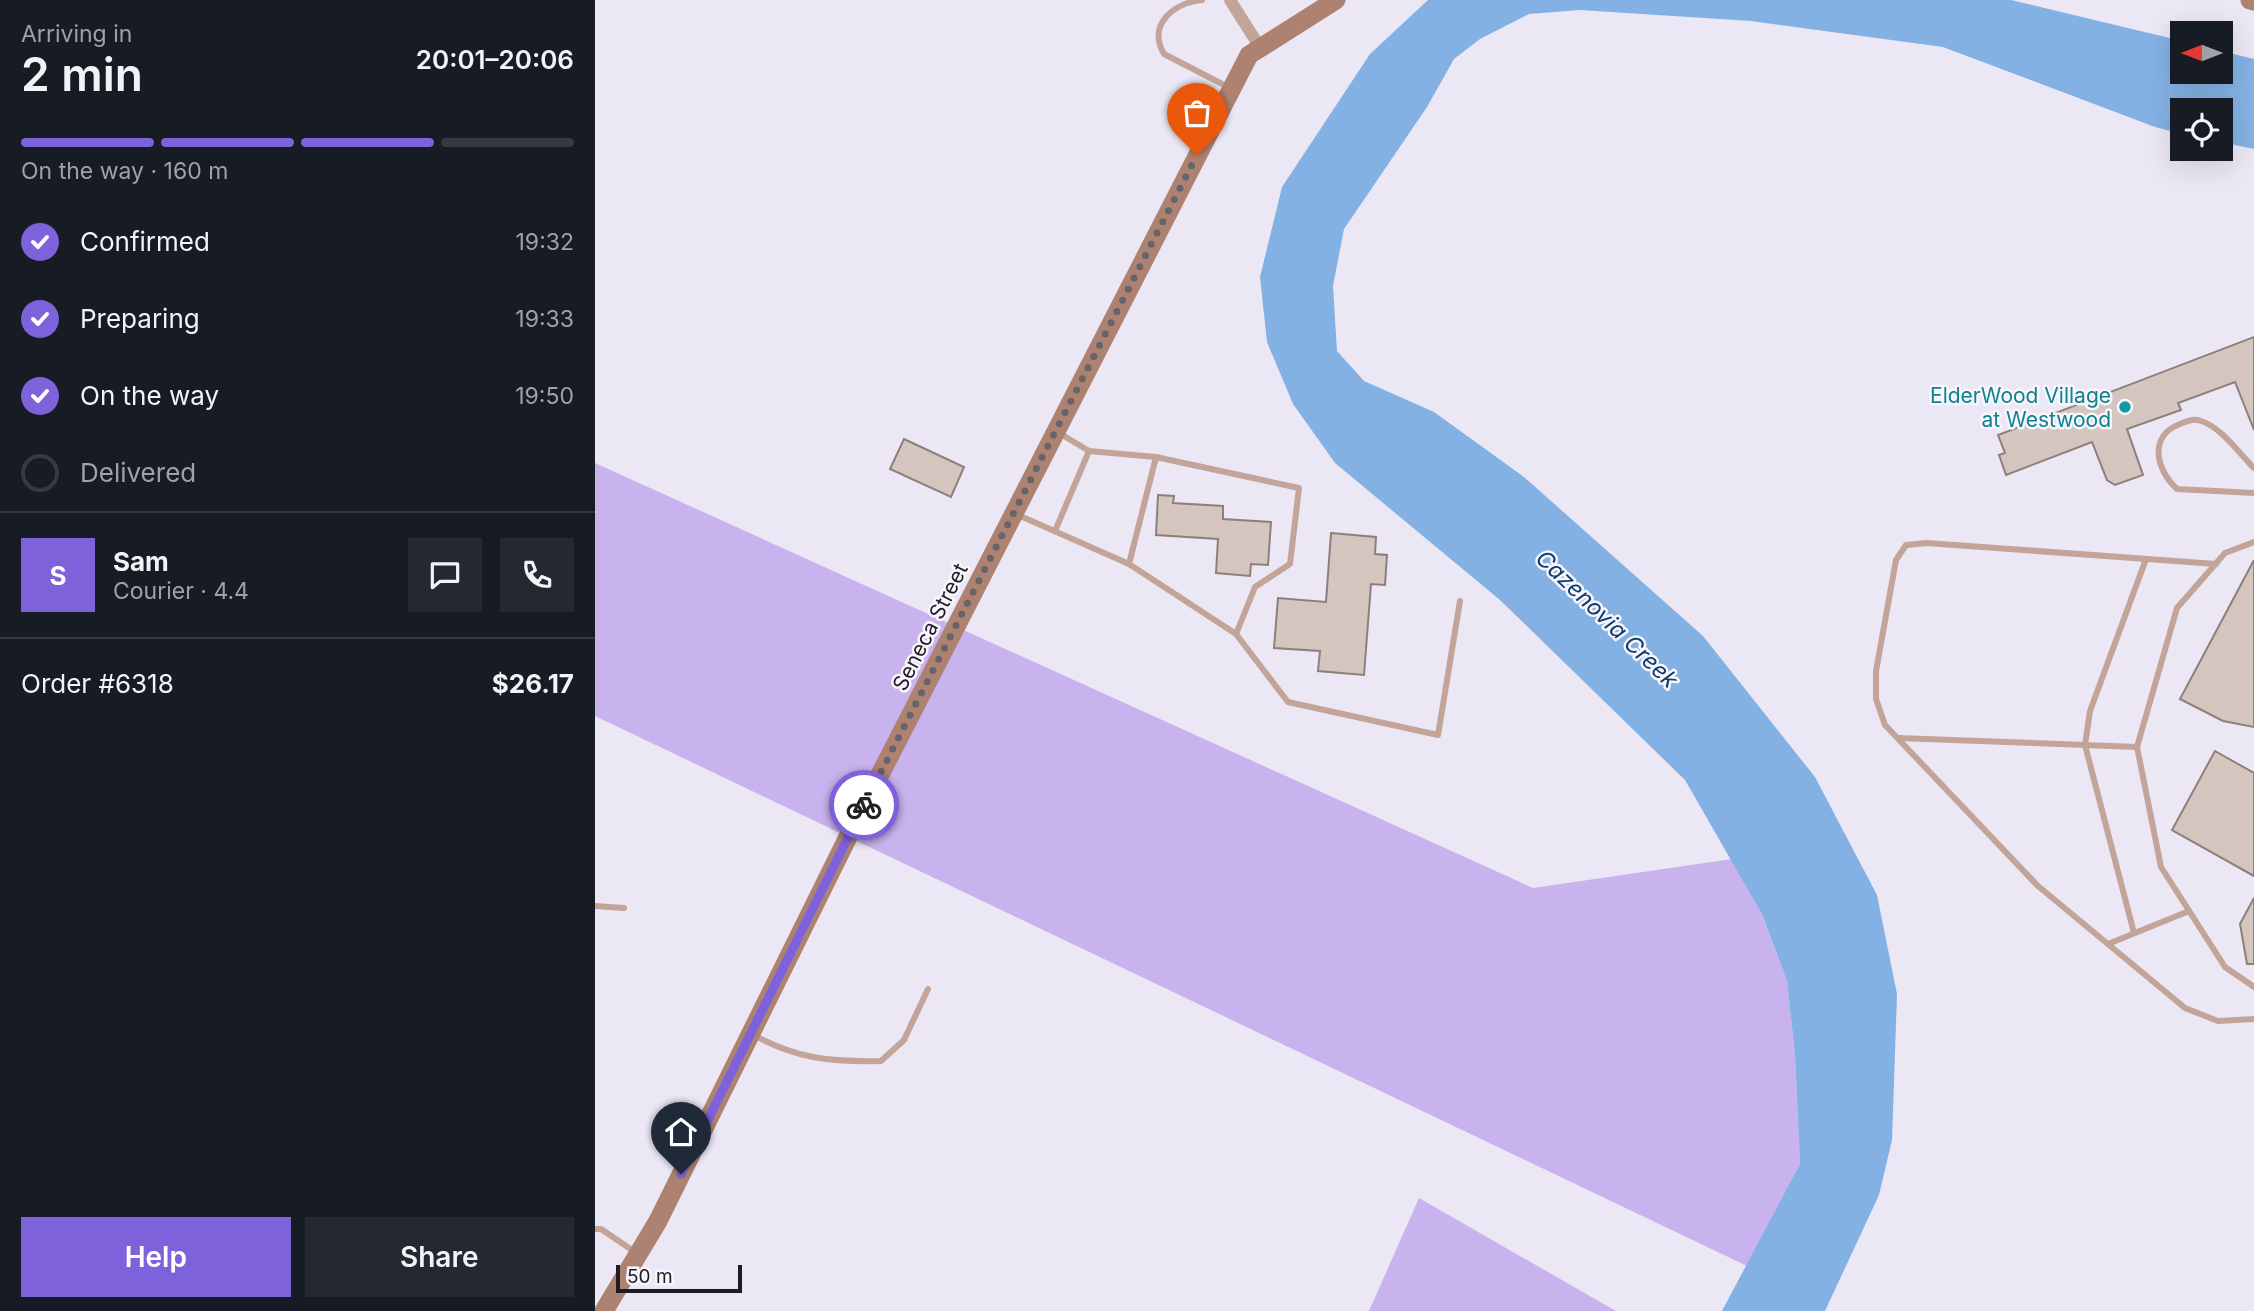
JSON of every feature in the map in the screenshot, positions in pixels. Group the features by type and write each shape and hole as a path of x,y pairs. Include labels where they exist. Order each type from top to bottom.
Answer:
{"street":[{"path":"1230,0 1261,49"},
{"name":"Seneca Street","path":"604,1311 658,1221 847,839 1249,55 1336,0"}],"lane":[{"path":"1202,0 1188,2 1164,19 1157,34 1159,45 1164,54 1231,89"},
{"path":"2254,468 2212,425 2198,419 2172,427 2160,438 2157,451 2160,466 2167,481 2177,489 2254,493"},
{"path":"1057,432 1089,451 1156,457 1299,488 1290,564 1255,587 1236,634"},
{"path":"1055,531 1089,451"},
{"path":"1129,564 1156,457"},
{"path":"1013,513 1129,564 1236,634 1288,702 1438,735 1460,601"},
{"path":"2254,542 2225,554 2177,608 2137,747 2161,867 2225,967 2254,987"},
{"path":"2217,564 1927,543 1906,545 1896,560 1876,671 1876,699 1885,725 2038,886 2185,1008 2218,1021 2254,1019"},
{"path":"2134,933 2085,745 2090,710 2146,559"},
{"path":"1897,738 2137,747"},
{"path":"595,906 624,908"},
{"path":"2108,944 2189,911"},
{"path":"751,1033 783,1052 842,1062 881,1061 904,1040 928,989"},
{"path":"595,1229 601,1229 637,1253"}],"shaded area":[{"path":"595,463 1533,888 1732,859 1762,914 1787,981 1795,1056 1800,1164 1747,1266 595,716"},
{"path":"1419,1198 1616,1311 1369,1311"}],"water":[{"name":"Cazenovia Creek","path":"1428,0 2011,0 2170,38 2170,84 2233,84 2233,54 2254,59 2254,149 2233,145 2233,98 2170,98 2170,131 1943,47 1751,21 1580,10 1529,14 1480,39 1454,59 1427,107 1344,229 1333,286 1337,351 1364,381 1434,412 1524,477 1703,636 1815,777 1877,895 1897,994 1892,1140 1879,1195 1825,1311 1722,1311 1800,1164 1795,1056 1787,981 1762,914 1685,780 1500,600 1335,463 1293,404 1267,342 1260,277 1282,187 1370,54"}],"building":[{"name":"ElderWood Village at Westwood","path":"2254,337 2254,430 2235,382 2178,403 2181,410 2127,429 2143,475 2115,485 2107,480 2092,442 2006,475 1999,455 2005,453 1998,435"},
{"path":"904,439 964,467 951,497 890,469"},
{"path":"1158,495 1174,496 1173,503 1223,506 1223,519 1271,522 1268,565 1251,564 1250,576 1216,573 1218,539 1156,535"},
{"path":"1331,533 1376,537 1375,554 1387,555 1385,585 1371,584 1364,675 1318,671 1320,651 1274,648 1278,598 1326,602"},
{"path":"2254,560 2254,727 2223,721 2180,699"},
{"path":"2215,751 2254,773 2254,876 2172,830"},
{"path":"2254,898 2254,964 2247,964 2240,924"}],"way so far":[{"path":"864,805 1197,155"}],"place":[{"name":"ElderWood Village at Westwood","path":"2125,407"}],"route":[{"path":"681,1174 864,805"}]}
